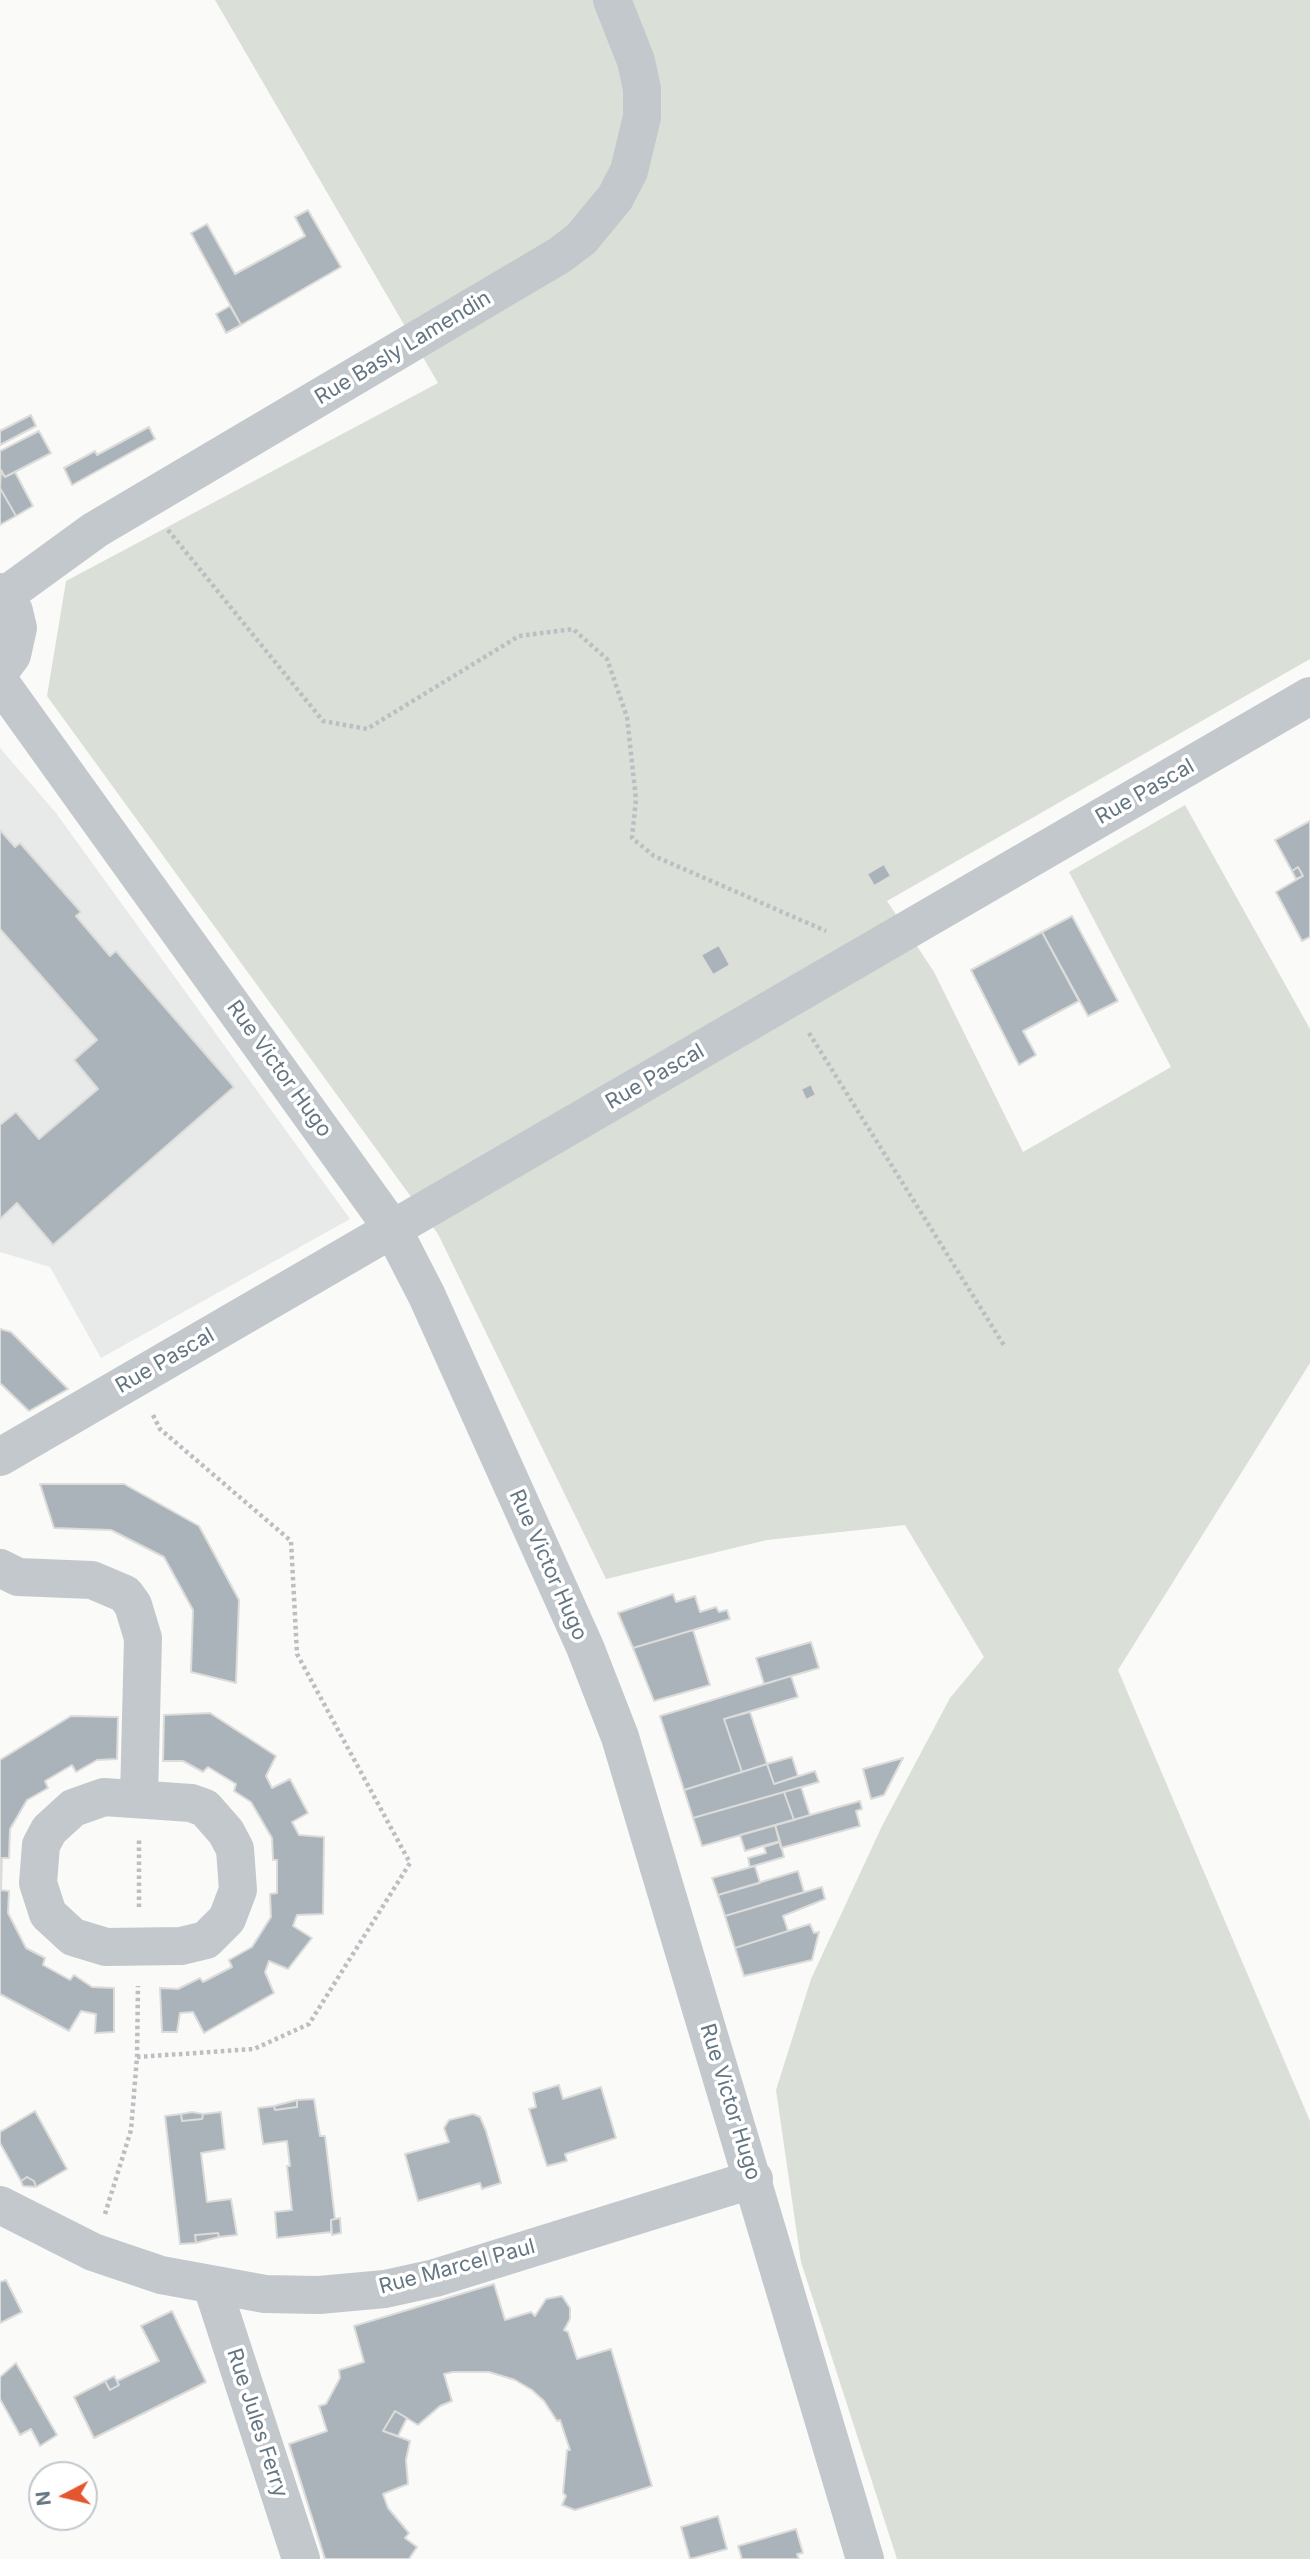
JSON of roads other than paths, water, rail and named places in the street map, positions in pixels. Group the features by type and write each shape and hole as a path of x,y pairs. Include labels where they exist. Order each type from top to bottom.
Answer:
{"street":[{"name":"Rue Basly Lamendin","path":"2,594 95,530 560,255 581,239 615,198 629,171 642,117 642,89 636,61 612,0"},
{"path":"0,671 12,655 18,638 14,611 2,594"},
{"name":"Rue Victor Hugo","path":"0,682 392,1228 427,1296 598,1679 624,1750 866,2559"},
{"name":"Rue Pascal","path":"0,1457 1310,696"},
{"path":"0,1568 18,1577 92,1580 125,1594 134,1605 144,1638 139,1797"},
{"path":"104,1797 139,1797 191,1803 205,1808 226,1832 235,1849 239,1870 238,1890 227,1919 206,1940 181,1946 139,1948 88,1943 60,1927 48,1914 41,1899 37,1865 41,1845 49,1830 73,1808 104,1797"},
{"name":"Rue Marcel Paul","path":"1,2206 93,2252 161,2275 212,2286 289,2295 397,2287 435,2278 754,2179"},
{"name":"Rue Jules Ferry","path":"212,2286 301,2559"}]}
